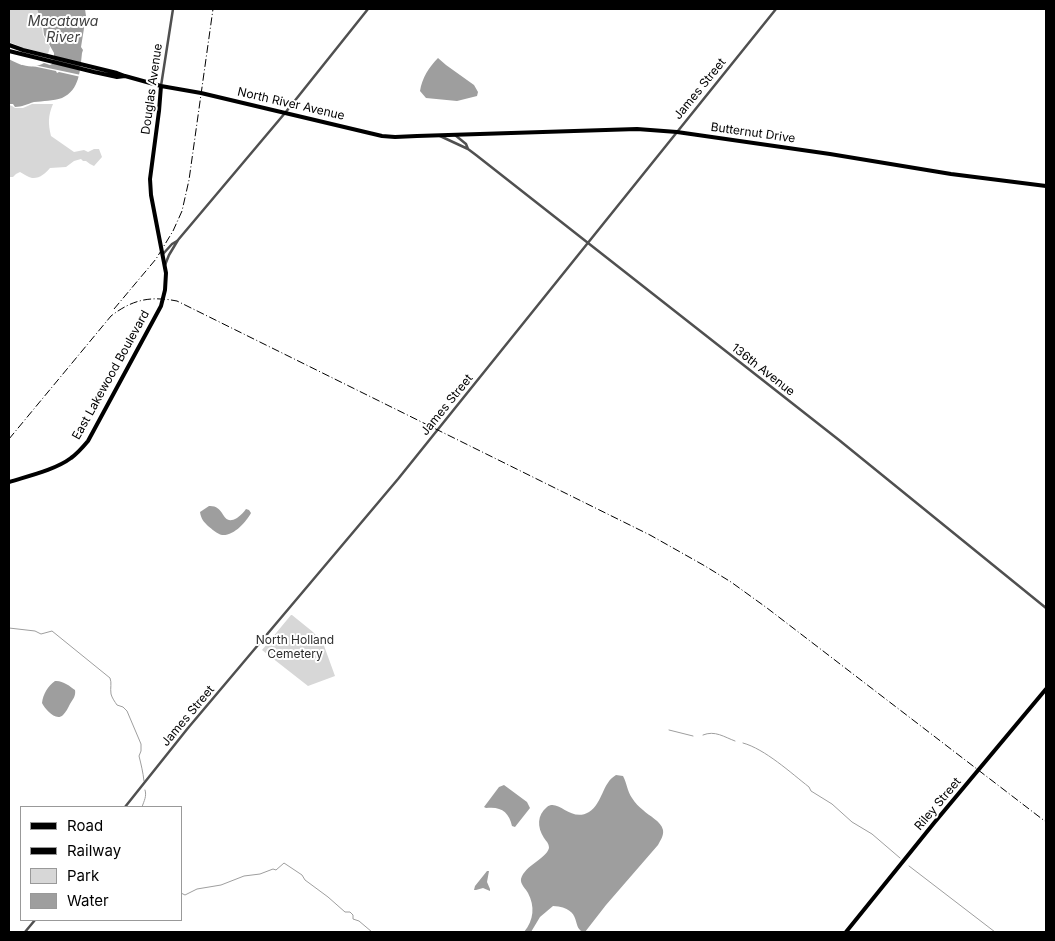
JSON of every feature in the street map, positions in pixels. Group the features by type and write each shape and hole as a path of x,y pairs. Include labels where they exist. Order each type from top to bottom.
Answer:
{"main road":[{"path":"9,45 22,52"},
{"path":"9,51 22,52"},
{"name":"North River Avenue","path":"22,52 94,72 117,77 125,76"},
{"name":"North River Avenue","path":"22,52 117,72 161,86 201,93 378,135 395,137 455,135"},
{"name":"Douglas Avenue","path":"161,86 150,172 151,195 163,255"},
{"name":"Butternut Drive","path":"455,135 637,129 677,132 952,174 1046,186"},
{"name":"East Lakewood Boulevard","path":"9,482 66,462 88,440 160,306 166,286 163,255"},
{"name":"Riley Street","path":"846,932 1046,689"}],"street":[{"name":"Douglas Avenue","path":"161,86 174,9"},
{"path":"164,265 178,240 285,113 368,9"},
{"name":"James Street","path":"126,806 188,728 398,479 776,9"},
{"name":"136th Avenue","path":"455,135 466,144 468,149"},
{"name":"136th Avenue","path":"440,136 468,149 839,440 1046,608"},
{"path":"163,255 178,240"},
{"path":"25,932 33,921"}],"green space":[{"path":"9,9 37,9 43,35 50,47 48,54 9,42"},
{"path":"32,104 53,104 49,120 51,136 74,152 84,150 88,152 99,149 102,157 94,166 81,159 74,161 66,167 50,168 37,178 31,178 20,172 13,177 9,177 9,105 15,108 23,108"},
{"name":"North Holland Cemetery","path":"291,615 313,632 323,643 335,676 308,686 262,650"}],"water":[{"name":"Macatawa River","path":"37,9 85,9 86,16 81,47 83,50 80,73 76,85 62,98 15,107 13,104 9,104 9,59 22,65 35,66 44,63 50,65 54,57 54,53 44,35"},
{"path":"438,58 474,85 478,92 477,96 457,101 426,98 420,91 422,82 426,73"},
{"path":"209,506 218,509 228,520 237,518 246,509 251,513 235,531 222,535 216,533 202,518 200,512"},
{"path":"55,681 63,682 75,690 73,699 65,713 60,717 51,714 42,703 46,690"},
{"path":"616,775 623,776 634,802 662,827 663,834 658,845 585,932 578,927 573,915 569,911 553,906 540,917 531,932 524,932 532,918 532,903 522,885 521,879 523,874 544,856 549,848 540,830 539,821 541,814 551,805 576,815 589,812 597,804 608,783"},
{"path":"504,785 527,802 530,808 515,827 512,826 509,817 504,811 484,807 499,787"},
{"path":"489,871 487,882 490,891 483,888 474,890 475,886"}],"pier":[{"path":"20,62 81,75 81,77 21,65"}],"waterway":[{"path":"9,628 35,631 41,634 52,631 110,678 112,697 117,705 127,711 141,744 139,756 144,781"},
{"path":"669,730 693,736"},
{"path":"703,735 712,733 735,741"},
{"path":"743,743 760,750 778,762 809,787 811,791 832,804 852,822 872,834 900,858"},
{"path":"142,806 145,790"},
{"path":"182,894 185,895 197,889 221,885 244,876 260,874 273,869 276,870 284,863 302,875 305,880 345,912 350,912 353,915 353,919 359,921 372,932"},
{"path":"909,866 995,932"}],"railway":[{"path":"114,309 156,259 173,231 182,211 189,180 213,9"},
{"path":"9,439 111,316 119,310 143,300 177,301 650,535 705,566 767,608 1046,822"}]}
